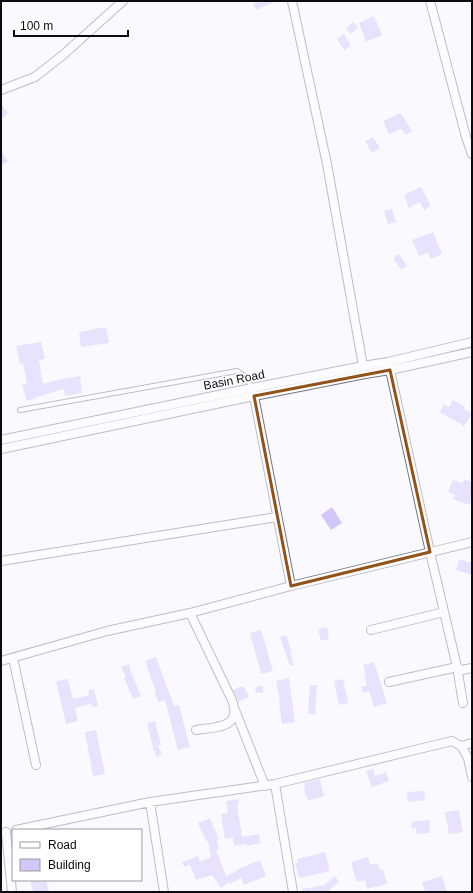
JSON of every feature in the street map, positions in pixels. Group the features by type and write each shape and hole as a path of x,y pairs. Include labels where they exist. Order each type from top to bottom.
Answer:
{"street":[{"path":"1,90 35,77 63,55 124,1"},
{"path":"292,1 327,164 363,366"},
{"path":"430,1 469,135 472,154"},
{"name":"Basin Road","path":"1,449 133,417 253,392 472,342"},
{"name":"Basin Road","path":"253,392 390,370 472,352"},
{"path":"390,370 457,667 463,704"},
{"path":"253,392 291,586"},
{"name":"Basin Road","path":"1,440 133,417"},
{"path":"1,561 277,517"},
{"path":"1,661 107,631 190,613 291,586 472,542"},
{"path":"371,630 444,612"},
{"path":"190,613 232,698 235,710 266,786"},
{"path":"13,658 36,764"},
{"path":"389,682 457,667 462,670 472,668"},
{"path":"196,730 224,726 230,722 234,716 235,710"},
{"path":"19,829 150,802 266,786 452,741 461,746 468,758 472,776"},
{"path":"461,746 472,743"},
{"path":"275,784 293,892"},
{"path":"150,802 164,892"},
{"path":"9,831 12,892"}],"lane":[{"path":"20,410 237,372 246,377 253,392"}],"highlighted area":[{"path":"390,370 430,552 291,586 254,396"}],"building":[{"path":"259,1 276,1 256,10 253,4"},
{"path":"374,16 382,35 366,42 359,23"},
{"path":"354,22 358,28 350,34 346,28"},
{"path":"344,34 351,46 344,50 337,39"},
{"path":"1,103 8,114 1,119"},
{"path":"401,113 412,131 406,135 401,129 389,134 383,121"},
{"path":"373,137 380,148 372,153 365,141"},
{"path":"1,151 8,161 3,165 1,162"},
{"path":"421,187 431,206 424,210 420,202 409,208 404,195"},
{"path":"392,209 396,222 388,224 384,211"},
{"path":"433,232 442,254 431,259 428,253 419,256 412,240"},
{"path":"399,254 407,266 401,270 393,258"},
{"path":"106,327 109,343 81,347 79,332"},
{"path":"41,342 45,359 39,360 43,384 80,376 82,393 65,396 64,389 27,401 22,385 27,384 23,363 20,364 16,346"},
{"path":"453,400 465,407 464,409 472,414 464,426 440,412 444,404 449,407"},
{"path":"464,479 472,482 472,498 469,505 453,499 455,495 448,492 453,480 463,483"},
{"path":"332,507 342,523 331,530 321,515"},
{"path":"459,559 472,563 472,575 456,570"},
{"path":"327,627 329,639 321,641 318,629"},
{"path":"261,630 273,671 261,674 250,633"},
{"path":"286,635 290,646 293,665 290,666 280,637"},
{"path":"156,657 174,706 179,705 190,747 178,750 165,700 158,702 145,661"},
{"path":"374,662 387,703 374,707 369,691 363,693 361,687 367,685 363,665"},
{"path":"129,664 141,696 133,699 121,667"},
{"path":"289,678 295,722 282,724 276,681"},
{"path":"68,679 73,699 89,695 88,690 94,689 98,706 92,707 91,704 75,708 78,721 66,724 56,681"},
{"path":"343,679 348,703 339,705 334,681"},
{"path":"310,685 317,685 315,714 308,714"},
{"path":"263,686 263,693 256,693 255,687"},
{"path":"239,687 244,687 249,697 239,702 233,690"},
{"path":"155,721 161,745 158,746 162,754 157,757 147,723"},
{"path":"96,730 105,774 93,776 85,732"},
{"path":"373,769 375,776 386,772 389,781 372,787 366,771"},
{"path":"320,779 324,796 308,801 304,791 304,783"},
{"path":"424,791 425,800 408,802 407,792"},
{"path":"238,799 239,805 237,805 242,837 259,834 260,843 247,846 247,844 234,846 233,838 225,839 221,814 228,813 226,801"},
{"path":"459,810 463,832 449,834 445,812"},
{"path":"210,818 219,839 217,840 219,849 216,850 226,876 238,869 260,860 266,876 244,885 241,878 230,884 230,882 221,888 212,875 196,880 190,865 184,867 182,862 198,856 200,862 211,857 208,841 206,841 198,823"},
{"path":"429,820 430,833 417,834 416,828 412,829 411,822"},
{"path":"325,852 330,871 299,878 295,863 298,863 297,859"},
{"path":"368,857 370,865 378,863 380,870 383,869 387,884 367,889 365,880 357,882 351,863"},
{"path":"335,876 339,882 327,892 302,892 302,889 324,885"},
{"path":"442,876 447,892 425,892 422,882"},
{"path":"30,881 46,881 49,892 33,892"}]}
